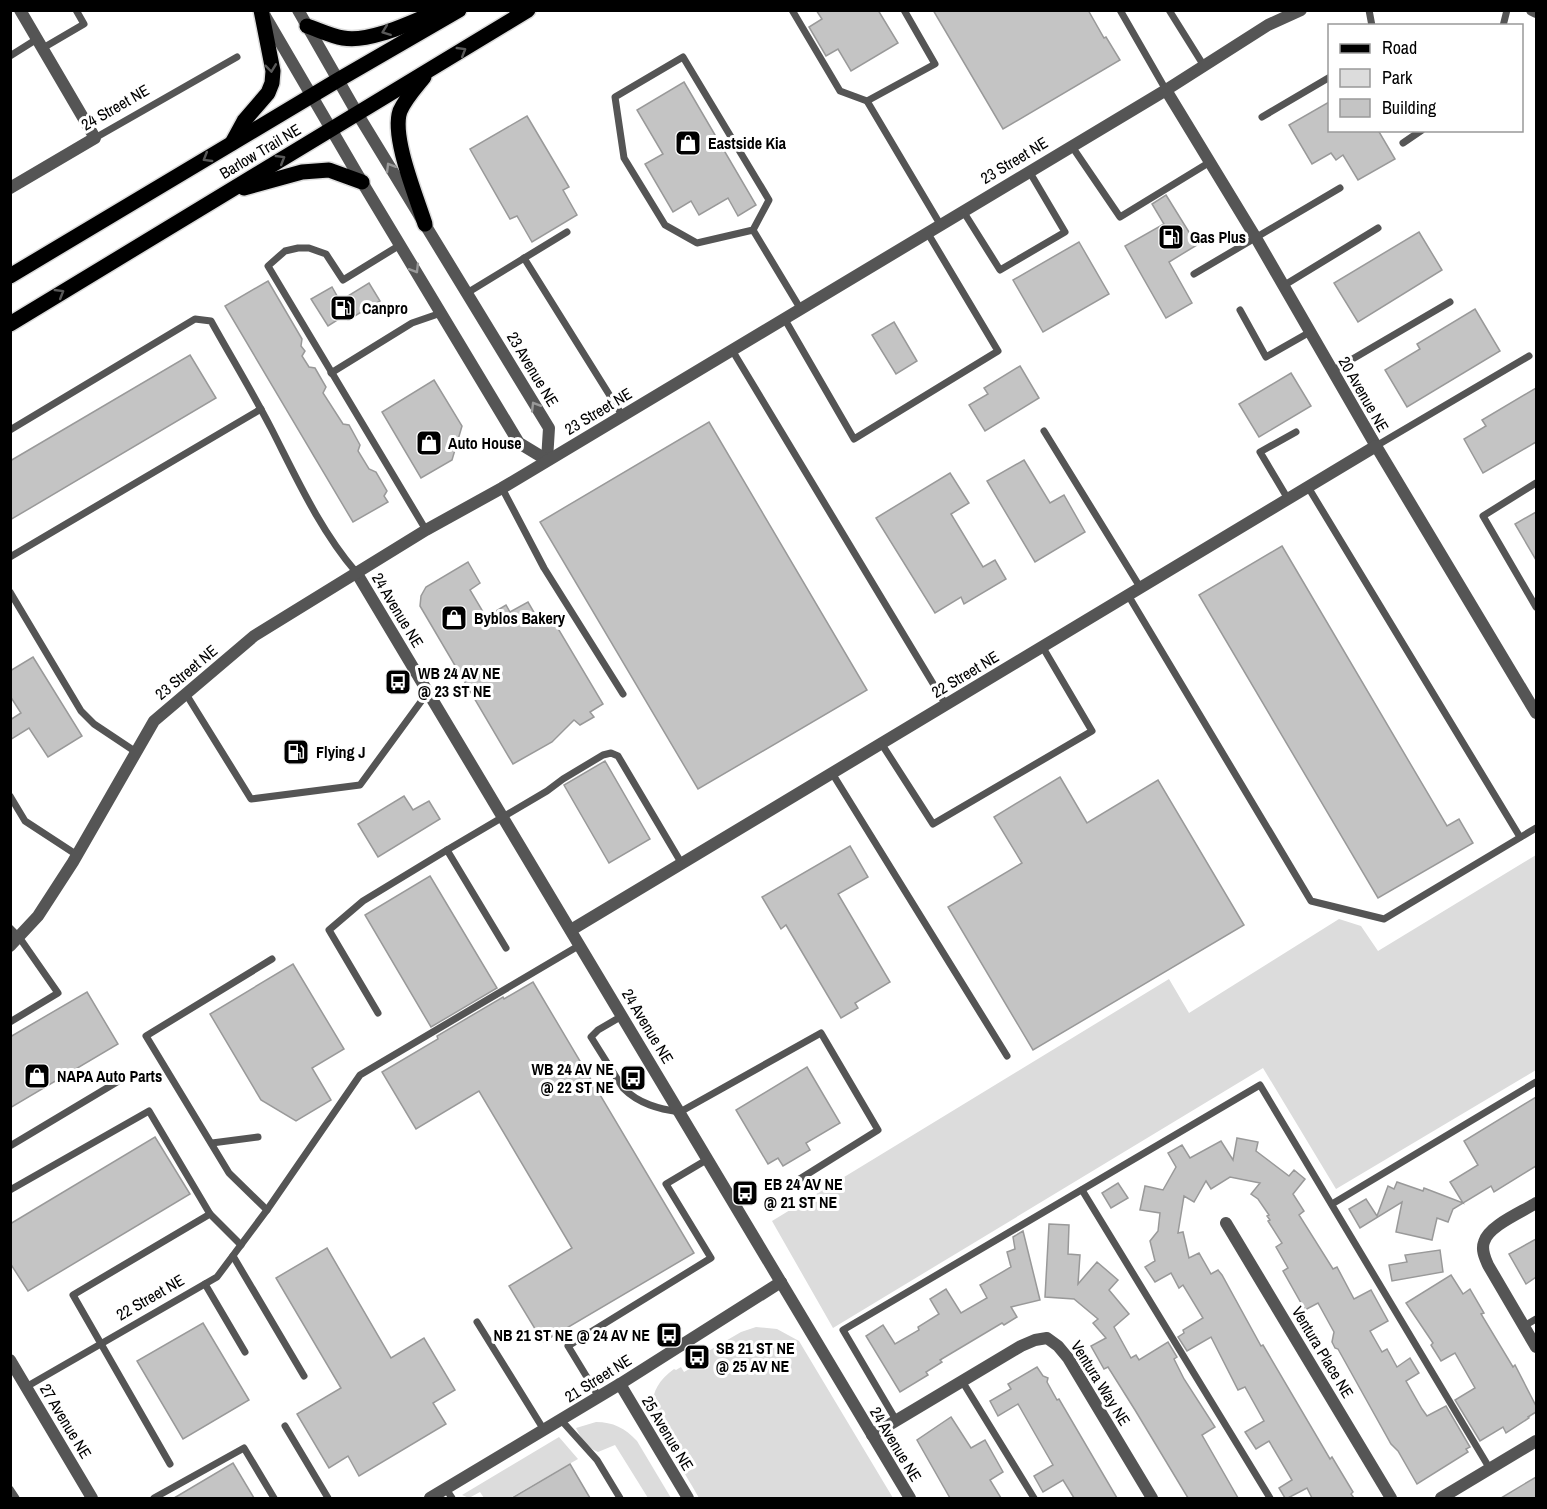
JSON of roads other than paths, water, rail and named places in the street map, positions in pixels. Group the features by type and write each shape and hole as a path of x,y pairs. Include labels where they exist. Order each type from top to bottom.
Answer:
{"main road":[{"path":"232,143 244,120 268,93 272,82 273,71 261,10"},
{"path":"308,26 333,35 355,39 371,37 441,10"},
{"name":"Barlow Trail NE","path":"10,276 459,10"},
{"name":"Barlow Trail NE","path":"10,324 528,10"},
{"path":"425,224 401,148 398,123 400,111 428,71"},
{"path":"224,194 302,172 329,170 362,182"}],"street":[{"path":"20,10 95,138"},
{"path":"261,10 519,443 547,460"},
{"name":"23 Avenue NE","path":"298,10 357,113 549,428 547,460"},
{"name":"23 Street NE","path":"13,937 38,916 77,855 154,721 254,636 426,530 502,488 1166,90 1268,25 1302,10"},
{"name":"20 Avenue NE","path":"1166,90 1256,238 1376,447 1536,713"},
{"name":"24 Street NE","path":"10,188 95,138"},
{"name":"22 Street NE","path":"572,930 1376,447"},
{"name":"24 Avenue NE","path":"356,572 910,1498"},
{"path":"1536,1203 1491,1230 1483,1244 1488,1265 1536,1347"},
{"name":"Ventura Place NE","path":"1226,1223 1391,1498"},
{"name":"21 Street NE","path":"430,1498 449,1494 544,1430 781,1282"},
{"name":"Ventura Way NE","path":"872,1435 1021,1346 1047,1338 1059,1346 1068,1358 1152,1498"},
{"name":"27 Avenue NE","path":"11,1364 92,1498"},
{"name":"25 Avenue NE","path":"620,1384 688,1498"},
{"path":"1440,1498 1536,1441"}],"lane":[{"path":"10,56 84,24 76,10"},
{"path":"792,10 840,91 867,100 940,224"},
{"path":"867,100 935,64 904,10"},
{"path":"1120,10 1166,90"},
{"path":"1170,10 1204,66"},
{"name":"24 Street NE","path":"95,138 237,57"},
{"path":"683,57 769,200 753,230 697,243 664,225 624,158 615,97 683,57"},
{"path":"1262,117 1328,78"},
{"path":"1403,143 1419,132"},
{"path":"1071,145 1120,217 1210,162"},
{"path":"963,211 1000,270 1065,232 1029,171"},
{"path":"1194,274 1340,189"},
{"path":"1283,286 1378,228"},
{"path":"753,230 800,308"},
{"path":"467,292 567,232"},
{"path":"784,318 854,439 998,351 927,232"},
{"path":"400,245 343,280 327,254 309,248 285,251 268,266 426,530"},
{"path":"524,258 622,415"},
{"path":"1332,371 1450,302"},
{"path":"1240,310 1266,357 1310,332"},
{"path":"331,374 412,322 441,313"},
{"path":"10,430 195,318 211,321 261,409 320,522 338,552 356,572"},
{"path":"732,350 946,705"},
{"path":"1376,447 1529,356"},
{"path":"10,557 261,409"},
{"path":"1044,431 1140,587"},
{"path":"1287,499 1260,452 1296,432"},
{"path":"1536,483 1483,516 1536,607"},
{"path":"1308,487 1520,837"},
{"path":"502,488 544,568 623,694"},
{"path":"10,592 81,711 94,724 136,752"},
{"path":"1128,595 1311,901 1384,919 1536,828"},
{"path":"882,743 933,824 1092,731 1042,646"},
{"path":"186,694 251,800 360,784 428,692"},
{"path":"378,1013 329,930 363,901 547,791 603,754 611,753 618,756 682,864"},
{"path":"832,773 1006,1056"},
{"path":"10,796 25,821 77,855"},
{"path":"447,850 506,948"},
{"path":"10,1022 58,993 13,937"},
{"name":"22 Street NE","path":"26,1387 217,1277 267,1210 360,1074 580,945"},
{"path":"267,1210 230,1173 146,1036 272,959"},
{"path":"622,1016 598,1030 591,1037 629,1095 656,1108 680,1112 821,1033 878,1130 790,1185"},
{"path":"10,1146 122,1079"},
{"path":"1332,1204 1536,1082"},
{"path":"896,1420 843,1330 1260,1085 1490,1469"},
{"path":"10,1190 149,1111 210,1214 241,1245"},
{"path":"212,1143 258,1137"},
{"path":"599,1397 568,1346 711,1258 666,1184 708,1159"},
{"path":"1082,1190 1270,1498"},
{"path":"170,1464 73,1295 210,1214"},
{"path":"233,1256 304,1376"},
{"path":"205,1284 245,1352"},
{"path":"1524,1326 1536,1319"},
{"path":"477,1322 544,1430"},
{"path":"962,1381 1034,1498"},
{"path":"561,1420 597,1460 620,1498"},
{"path":"285,1426 328,1498"},
{"path":"154,1498 244,1448 274,1498"},
{"path":"10,1489 16,1498"}],"place":[{"name":"Eastside Kia","path":"688,143"},
{"name":"Gas Plus","path":"1171,237"},
{"name":"Canpro","path":"343,308"},
{"name":"Auto House","path":"429,443"},
{"name":"Byblos Bakery","path":"454,618"},
{"name":"WB 24 AV NE @ 23 ST NE","path":"398,682"},
{"name":"Flying J","path":"296,752"},
{"name":"NAPA Auto Parts","path":"37,1076"},
{"name":"WB 24 AV NE @ 22 ST NE","path":"633,1078"},
{"name":"EB 24 AV NE @ 21 ST NE","path":"745,1193"},
{"name":"NB 21 ST NE @ 24 AV NE","path":"669,1335"},
{"name":"SB 21 ST NE @ 25 AV NE","path":"697,1357"}]}
